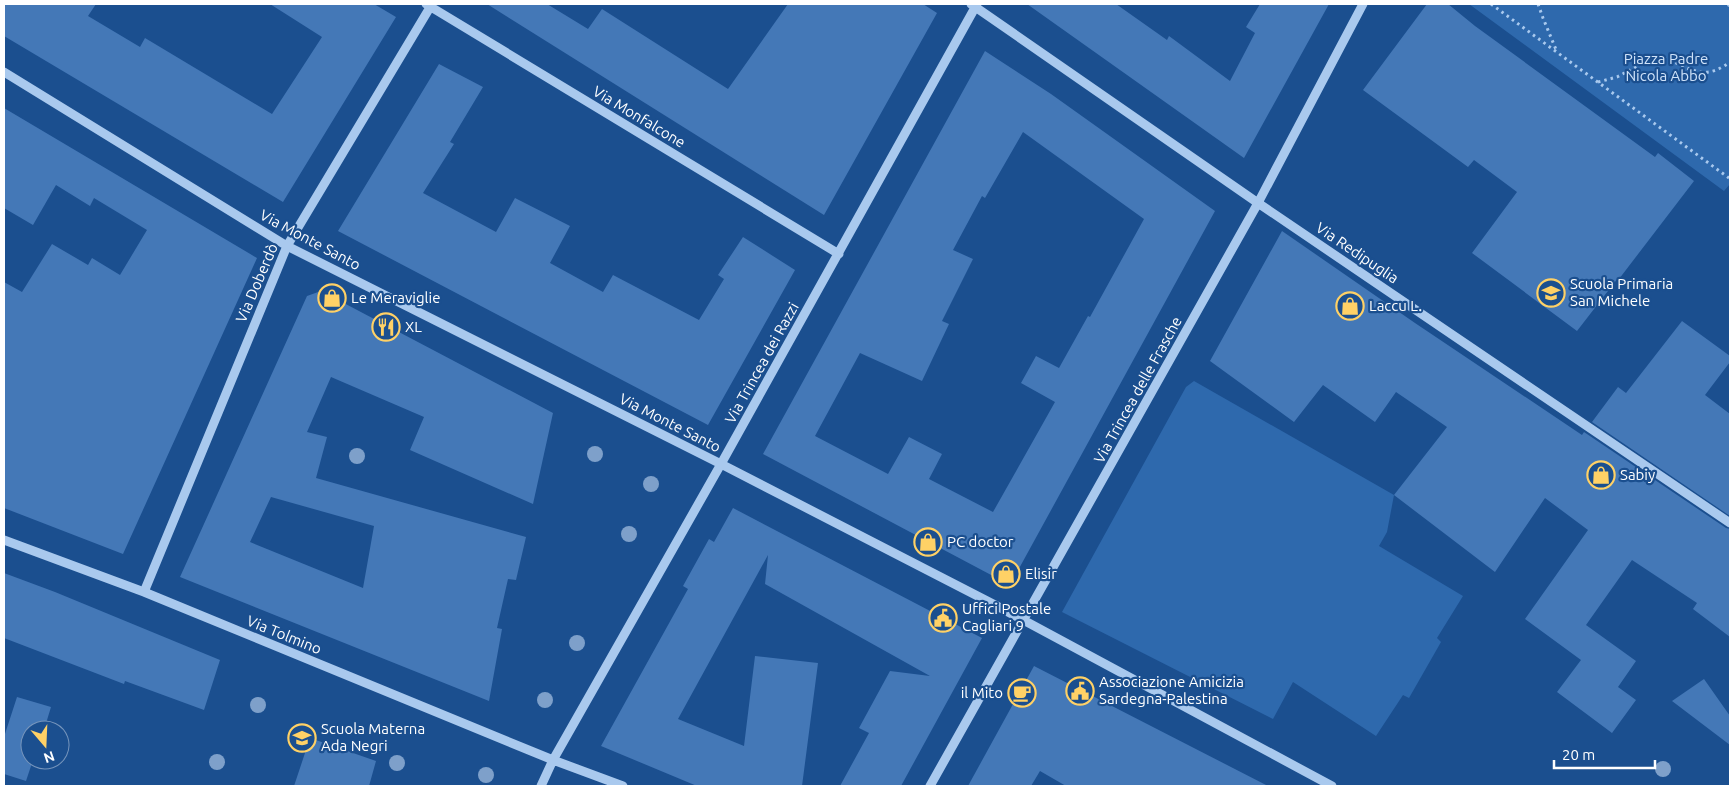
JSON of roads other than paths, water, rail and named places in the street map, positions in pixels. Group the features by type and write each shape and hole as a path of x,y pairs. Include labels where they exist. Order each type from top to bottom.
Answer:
{"street":[{"name":"Via Trincea delle Frasche","path":"930,786 1258,203 1363,4"},
{"name":"Via Monfalcone","path":"429,5 839,254"},
{"name":"Via Doberdò","path":"144,592 287,246 429,5"},
{"name":"Via Redipuglia","path":"974,5 1258,203 1730,522"},
{"name":"Via Trincea dei Razzi","path":"541,786 553,760 839,254 974,5"},
{"name":"Via Monte Santo","path":"4,72 287,246 721,464 1025,620 1332,786"},
{"name":"Via Tolmino","path":"4,540 144,592 553,760 623,786"}],"place":[{"name":"Scuola Primaria San Michele","path":"1551,293"},
{"name":"Le Meraviglie","path":"332,298"},
{"name":"Laccu L.","path":"1350,306"},
{"name":"XL","path":"386,327"},
{"name":"Sabiy","path":"1601,475"},
{"name":"PC doctor","path":"928,542"},
{"name":"Elisir","path":"1006,574"},
{"name":"Uffici Postale Cagliari 9","path":"943,618"},
{"name":"Associazione Amicizia Sardegna-Palestina","path":"1080,691"},
{"name":"il Mito","path":"1022,693"},
{"name":"Scuola Materna Ada Negri","path":"302,738"}],"park label":[{"name":"Piazza Padre Nicola Abbo","path":"1666,68"}]}
